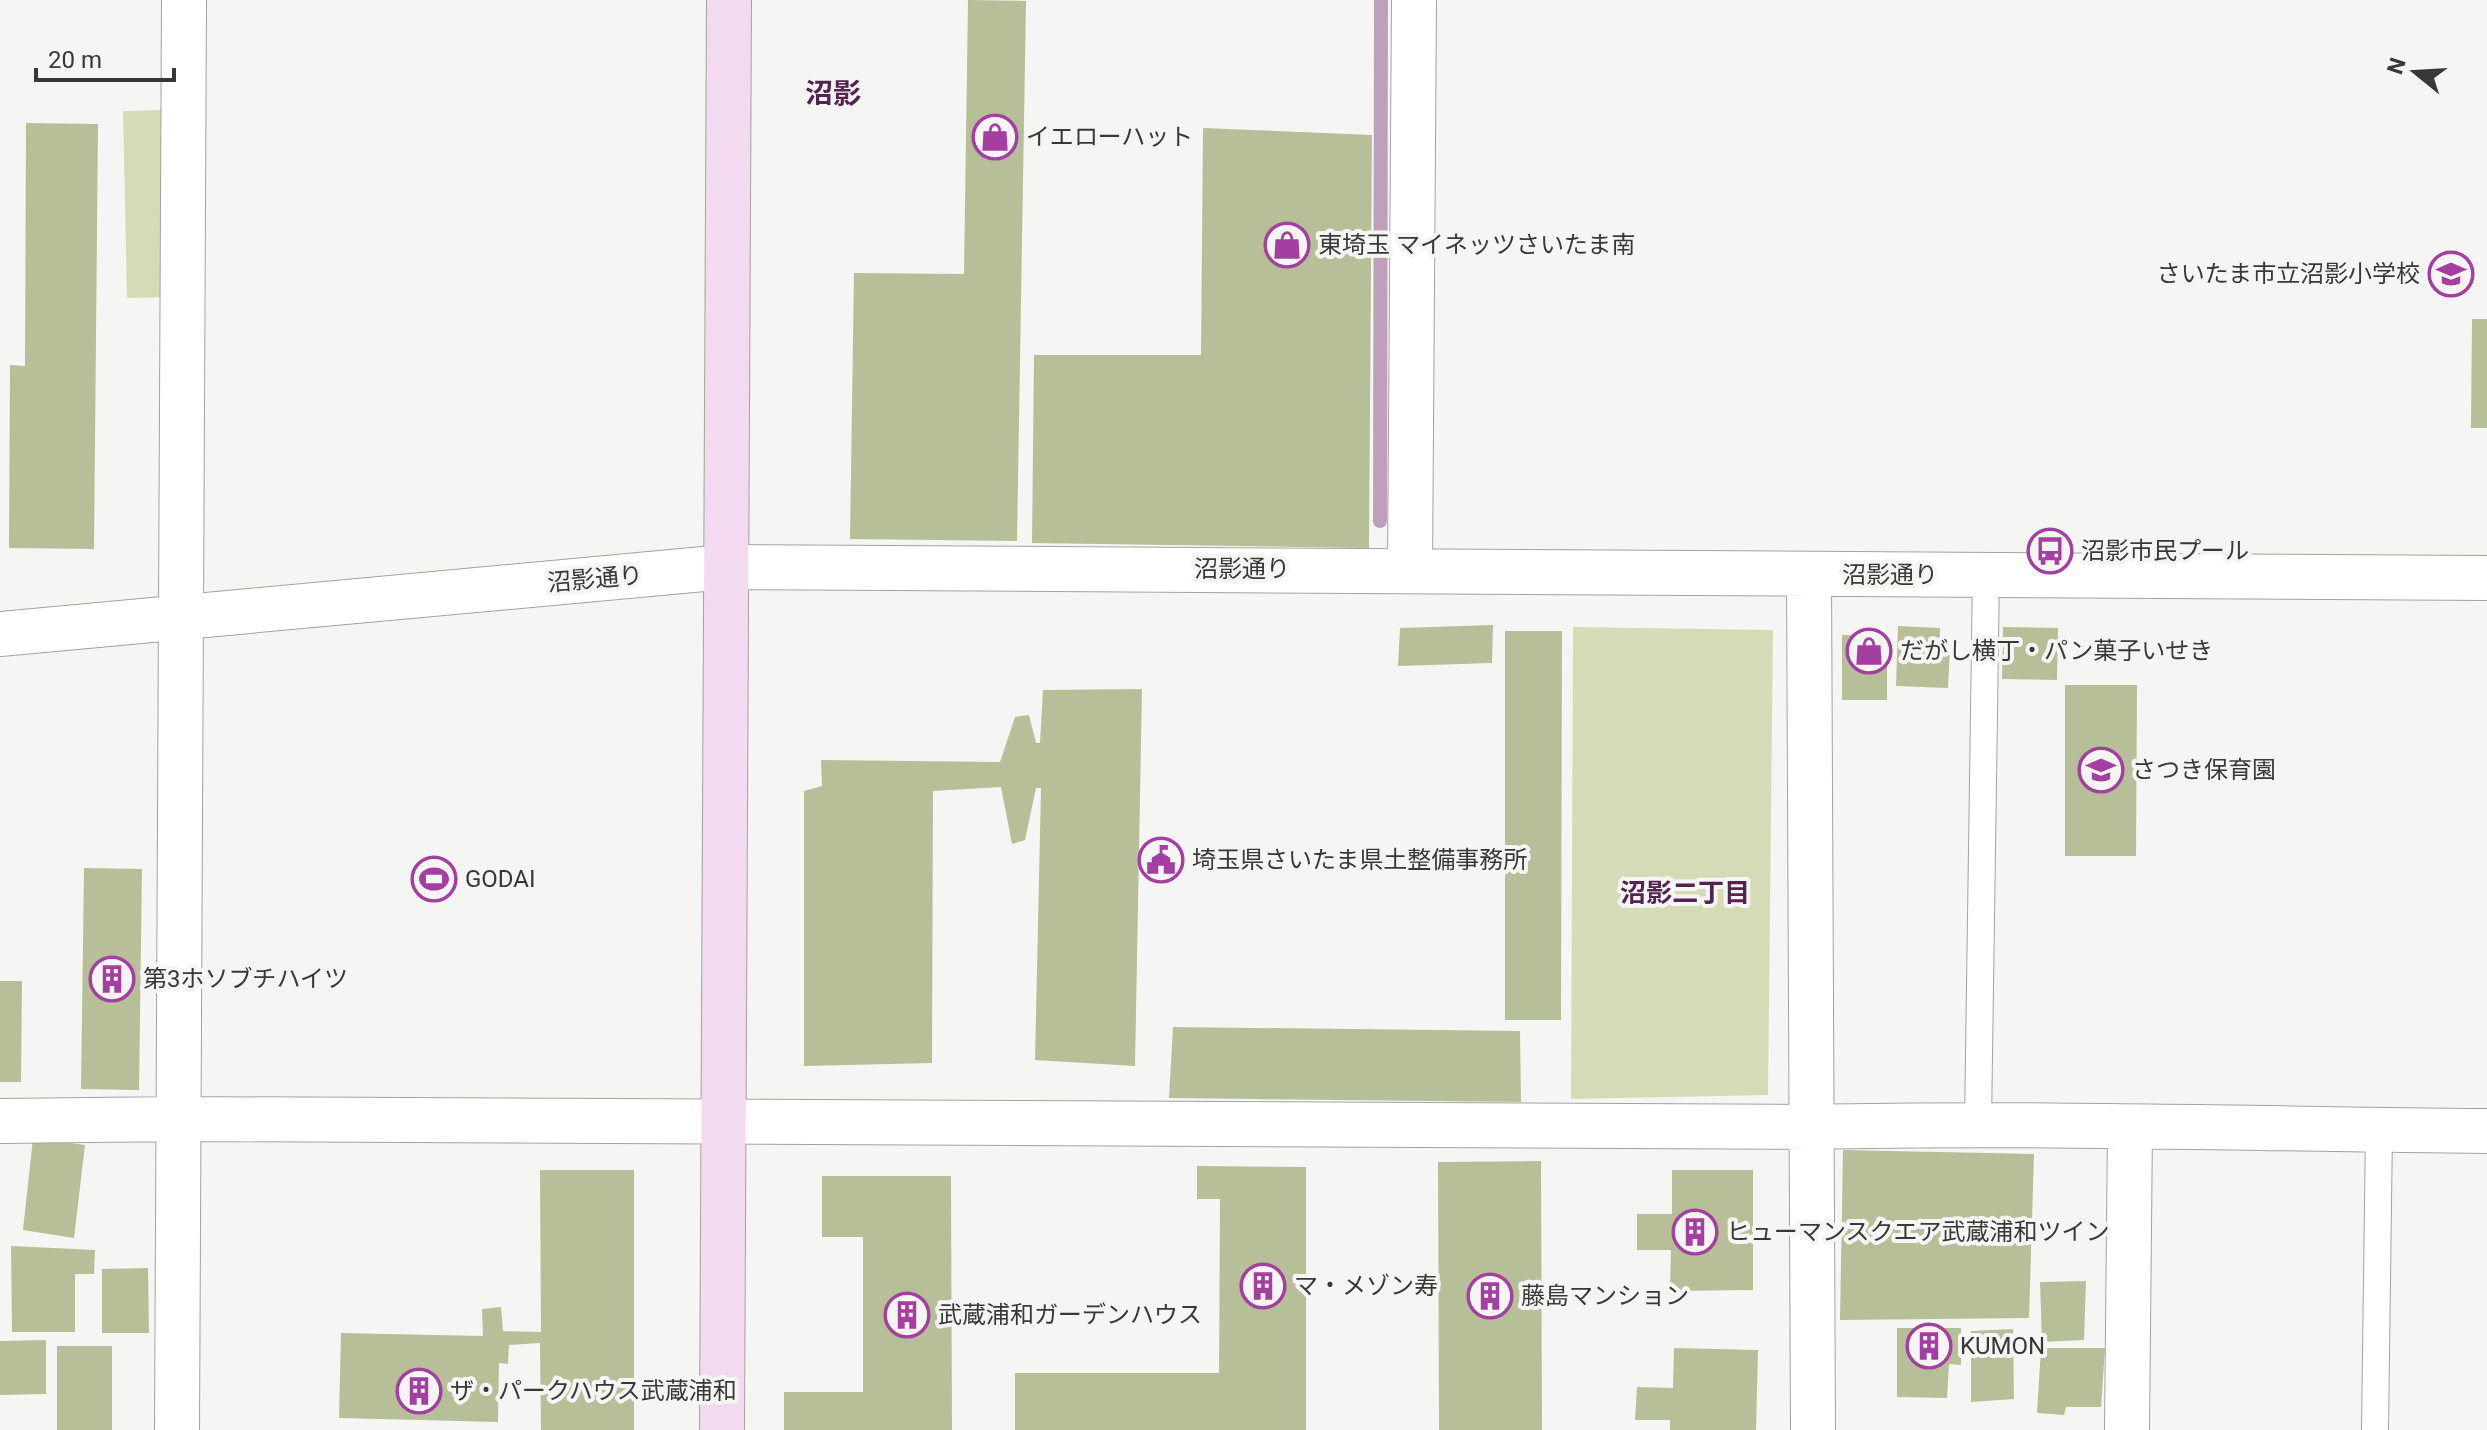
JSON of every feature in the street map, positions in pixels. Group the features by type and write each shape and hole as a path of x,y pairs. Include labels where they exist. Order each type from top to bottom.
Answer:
{"street":[{"path":"177,1430 184,0"},
{"path":"722,1430 729,0"},
{"path":"1410,570 1414,0"},
{"name":"沼影通り","path":"0,634 725,567 2487,578"},
{"path":"1809,575 1813,1430"},
{"path":"0,1121 179,1119 1811,1127 1978,1124 2487,1131"},
{"path":"2127,1430 2130,1128"}],"lane":[{"path":"1978,1124 1986,575"},
{"path":"2375,1430 2379,1130"}],"green space":[{"path":"171,110 174,297 127,298 123,111"},
{"path":"1573,627 1773,630 1768,1095 1571,1099"}],"building":[{"name":"イエローハット","path":"968,0 1026,1 1017,541 850,539 854,273 964,274"},
{"path":"26,123 98,124 94,549 9,548 10,365 25,366"},
{"name":"東埼玉 マイネッツさいたま南","path":"1203,128 1372,135 1369,548 1032,543 1034,355 1201,355"},
{"path":"2472,319 2487,319 2487,428 2471,428"},
{"path":"1493,625 1492,663 1398,666 1400,628"},
{"path":"1898,626 1940,628 1940,647 1950,648 1948,688 1896,686"},
{"path":"2003,627 2058,628 2057,680 2002,679"},
{"path":"1505,631 1562,631 1561,1020 1505,1020"},
{"path":"1842,635 1887,635 1887,700 1842,700"},
{"name":"さつき保育園","path":"2065,685 2137,685 2136,856 2065,856"},
{"path":"1142,689 1135,1066 1035,1060 1041,788 1036,788 1025,840 1012,844 1001,787 933,791 932,1063 804,1066 804,791 822,786 821,760 1000,762 1015,717 1029,715 1036,743 1040,743 1043,690"},
{"name":"第3ホソブチハイツ","path":"84,868 142,869 139,1090 81,1089"},
{"path":"0,981 22,981 21,1082 0,1082"},
{"path":"1173,1027 1520,1031 1521,1102 1169,1098"},
{"path":"33,1138 85,1145 74,1238 23,1230"},
{"path":"1843,1150 2034,1154 2029,1318 1840,1320"},
{"name":"藤島マンション","path":"1541,1161 1542,1430 1439,1430 1438,1162"},
{"name":"マ・メゾン寿","path":"1197,1166 1306,1167 1306,1430 1015,1430 1015,1373 1219,1373 1220,1199 1197,1199"},
{"path":"540,1170 634,1170 634,1430 541,1430 540,1343 509,1345 508,1364 499,1363 498,1422 339,1418 341,1333 483,1336 482,1309 501,1307 503,1331 541,1332"},
{"name":"ヒューマンスクエア武蔵浦和ツイン","path":"1672,1170 1753,1170 1753,1290 1670,1291 1671,1250 1637,1250 1637,1214 1672,1214"},
{"name":"武蔵浦和ガーデンハウス","path":"822,1176 951,1176 952,1430 784,1430 784,1392 863,1392 863,1237 822,1237"},
{"path":"11,1246 95,1250 94,1274 75,1274 75,1332 12,1332"},
{"path":"148,1268 149,1333 102,1333 102,1269"},
{"path":"2086,1281 2084,1340 2042,1342 2040,1282"},
{"name":"KUMON","path":"1897,1328 1961,1328 1961,1365 1949,1364 1947,1398 1897,1397"},
{"path":"2013,1329 2014,1399 1971,1402 1971,1331"},
{"path":"46,1340 46,1394 0,1395 0,1341"},
{"path":"57,1346 112,1346 112,1430 57,1430"},
{"path":"1674,1348 1758,1350 1756,1430 1670,1430 1670,1420 1635,1420 1637,1387 1673,1388"},
{"path":"2041,1348 2105,1348 2101,1407 2066,1407 2064,1415 2037,1413"}],"waterway":[{"path":"1380,521 1381,0"}],"place":[{"name":"イエローハット","path":"995,137"},
{"name":"東埼玉 マイネッツさいたま南","path":"1287,245"},
{"name":"さいたま市立沼影小学校","path":"2451,274"},
{"name":"沼影市民プール","path":"2050,551"},
{"name":"だがし横丁・パン菓子いせき","path":"1869,651"},
{"name":"さつき保育園","path":"2101,770"},
{"name":"埼玉県さいたま県土整備事務所","path":"1161,860"},
{"name":"GODAI","path":"434,879"},
{"name":"第3ホソブチハイツ","path":"112,979"},
{"name":"ヒューマンスクエア武蔵浦和ツイン","path":"1695,1232"},
{"name":"マ・メゾン寿","path":"1263,1286"},
{"name":"藤島マンション","path":"1490,1296"},
{"name":"武蔵浦和ガーデンハウス","path":"907,1315"},
{"name":"KUMON","path":"1929,1346"},
{"name":"ザ・パークハウス武蔵浦和","path":"419,1391"}],"district":[{"name":"沼影","path":"833,93"},
{"name":"沼影二丁目","path":"1685,893"}]}
